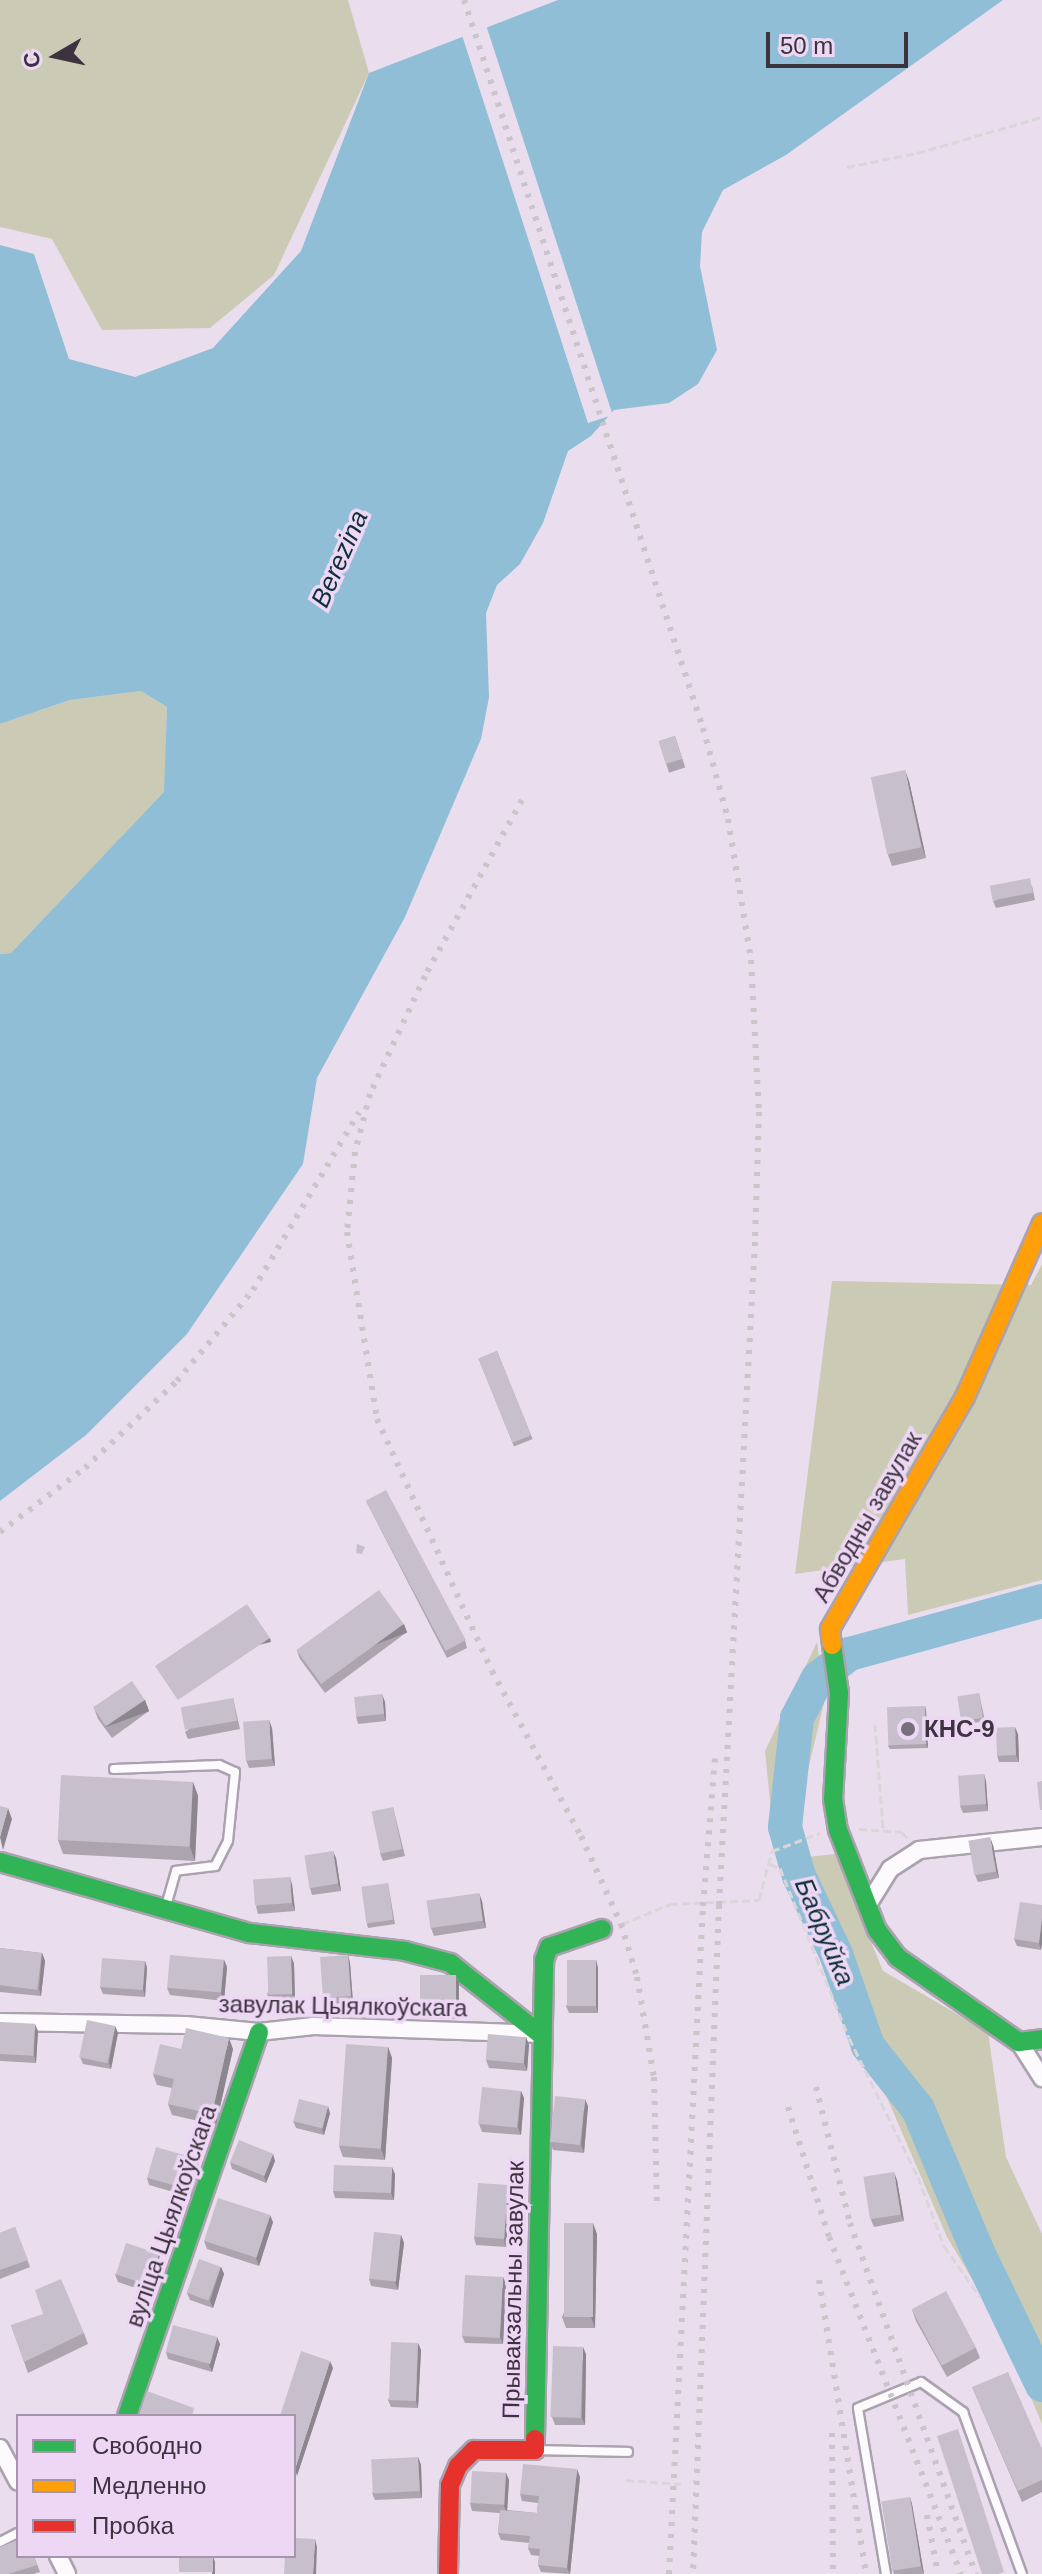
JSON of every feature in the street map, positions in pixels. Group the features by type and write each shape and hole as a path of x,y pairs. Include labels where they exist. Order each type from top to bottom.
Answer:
{"street":[{"name":"Абводны завулак","path":"1019,2042 897,1957 877,1930 838,1830 833,1771 839,1693 830,1629 965,1397 1042,1223"},
{"path":"869,1903 890,1869 919,1850 1042,1837"},
{"name":"завулак Цыялкоўскага","path":"0,1862 250,1933 405,1951 450,1963 475,1978 540,2034"},
{"name":"Прывакзальны завулак","path":"448,2574 450,2485 458,2466 474,2450 535,2450 540,2034 549,1947 602,1929"},
{"name":"завулак Цыялкоўскага","path":"0,2022 186,2025 259,2032 314,2026 540,2034"},
{"name":"вуліца Цыялкоўскага","path":"128,2414 259,2032"},
{"path":"1042,2039 1019,2042 1042,2078"},
{"path":"0,2448 16,2478"}],"lane":[{"path":"114,1769 219,1765 235,1772 228,1841 215,1866 176,1871 166,1907"},
{"path":"886,2574 858,2408 921,2382 963,2412 1022,2574"},
{"path":"535,2450 628,2452"}],"path":[{"path":"847,167 917,153 1042,117"},
{"path":"875,1724 883,1829"},
{"path":"838,1830 883,1829 902,1832 919,1850"},
{"path":"602,1929 670,1904 759,1900 772,1851 817,1833"},
{"path":"770,1864 780,1868 849,2038 918,2177 944,2246 980,2297"},
{"path":"626,2480 681,2484"}],"green space":[{"path":"0,0 348,0 369,73 274,275 210,328 102,330 52,239 0,227"},
{"path":"141,691 167,707 165,792 11,953 0,954 0,724 70,700"},
{"path":"1042,1264 1042,1580 908,1615 905,1559 795,1574 832,1281 1031,1285"},
{"path":"817,1642 825,1699 799,1807 807,1857 835,1854 883,1971 988,2032 1006,2157 1042,2234 1042,2424 1003,2331 947,2237 773,1833 765,1751"}],"water":[{"name":"Berezina","path":"558,0 1003,0 786,155 723,190 702,232 700,266 717,350 698,384 669,403 614,410 591,436 568,451 543,523 520,564 497,585 486,613 489,697 481,739 405,917 317,1078 303,1164 187,1334 86,1435 0,1501 0,954 11,953 164,792 167,707 141,691 70,700 0,724 0,245 34,254 69,359 135,377 213,348 301,251 369,73"}],"pier":[{"path":"486,25 613,415 588,423 461,33"}],"building":[{"path":"675,736 682,759 666,764 659,741"},
{"path":"905,770 921,847 887,855 871,777"},
{"path":"1030,878 1033,893 993,901 990,886"},
{"path":"497,1351 531,1435 513,1443 478,1358"},
{"path":"386,1490 466,1640 446,1651 366,1501"},
{"path":"357,1544 365,1547 362,1554 356,1553"},
{"path":"379,1590 404,1624 321,1684 296,1650"},
{"path":"247,1604 270,1638 178,1700 155,1666"},
{"path":"132,1681 145,1700 106,1726 93,1707"},
{"path":"979,1693 983,1718 961,1721 957,1696"},
{"path":"382,1694 384,1714 356,1717 354,1697"},
{"path":"233,1698 237,1721 185,1730 181,1707"},
{"name":"КНС-9","path":"925,1706 926,1744 888,1745 887,1707"},
{"path":"269,1720 272,1759 246,1761 243,1722"},
{"path":"1015,1727 1016,1755 997,1756 996,1728"},
{"path":"984,1774 986,1804 960,1806 958,1776"},
{"path":"61,1775 193,1782 189,1847 58,1840"},
{"path":"1042,1781 1042,1810 1040,1810 1037,1782"},
{"path":"0,1806 8,1808 0,1837"},
{"path":"393,1807 402,1849 380,1854 371,1812"},
{"path":"990,1837 996,1871 974,1875 968,1841"},
{"path":"333,1851 338,1884 310,1888 304,1856"},
{"path":"290,1877 292,1903 255,1906 253,1880"},
{"path":"388,1883 393,1920 366,1923 361,1887"},
{"path":"479,1893 483,1921 430,1928 427,1900"},
{"path":"1020,1902 1042,1905 1039,1943 1014,1939"},
{"path":"0,1948 42,1953 37,1990 0,1985"},
{"path":"170,1955 224,1960 221,1993 167,1988"},
{"path":"348,1955 351,1996 323,1998 320,1957"},
{"path":"291,1956 292,1994 268,1995 267,1957"},
{"path":"102,1958 145,1961 143,1990 100,1987"},
{"path":"567,1960 596,1960 596,2006 567,2006"},
{"path":"420,1975 456,1975 456,2012 420,2012"},
{"path":"87,2020 115,2026 107,2063 79,2057"},
{"path":"0,2022 35,2024 33,2056 0,2054"},
{"path":"186,2028 229,2038 212,2114 168,2104 174,2079 153,2074 160,2044 181,2049"},
{"path":"488,2034 526,2037 524,2063 486,2060"},
{"path":"346,2044 388,2047 381,2149 339,2146"},
{"path":"482,2087 521,2091 517,2128 478,2124"},
{"path":"555,2096 585,2099 580,2145 550,2142"},
{"path":"299,2099 328,2106 323,2129 293,2121"},
{"path":"239,2140 273,2154 264,2176 230,2162"},
{"path":"156,2147 197,2159 189,2190 147,2178"},
{"path":"334,2165 392,2167 391,2193 333,2191"},
{"path":"894,2172 901,2214 870,2219 863,2177"},
{"path":"478,2183 508,2185 504,2239 474,2237"},
{"path":"218,2198 270,2215 256,2258 204,2241"},
{"path":"564,2223 593,2223 593,2317 564,2317"},
{"path":"15,2227 28,2260 0,2270 0,2233"},
{"path":"374,2232 401,2235 396,2282 369,2279"},
{"path":"126,2243 159,2254 149,2285 116,2274"},
{"path":"199,2259 221,2267 208,2301 187,2293"},
{"path":"465,2275 503,2277 500,2338 462,2336"},
{"path":"61,2279 84,2333 24,2362 11,2325 43,2314 35,2290"},
{"path":"946,2291 976,2348 942,2366 912,2309"},
{"path":"173,2325 217,2337 210,2364 166,2352"},
{"path":"391,2342 418,2343 416,2401 389,2400"},
{"path":"553,2346 583,2347 581,2418 551,2417"},
{"path":"301,2351 330,2361 296,2466 296,2414 281,2414"},
{"path":"1008,2372 1042,2449 1042,2480 1018,2491 972,2387"},
{"path":"147,2391 194,2408 192,2414 140,2414"},
{"path":"958,2429 1004,2572 998,2574 982,2574 937,2436"},
{"path":"418,2457 420,2491 373,2493 371,2459"},
{"path":"523,2464 577,2469 567,2568 538,2565 540,2549 528,2548 530,2536 498,2533 500,2510 537,2513 539,2496 520,2494"},
{"path":"472,2471 506,2473 504,2505 470,2503"},
{"path":"910,2497 921,2566 892,2571 881,2502"},
{"path":"296,2538 315,2539 313,2574 284,2574 285,2558 296,2558"},
{"path":"16,2541 16,2558 35,2558 37,2565 0,2574 0,2547"},
{"path":"179,2558 213,2558 213,2572 179,2572"}],"waterway":[{"name":"Бабруйка","path":"1042,1601 849,1654 818,1678 797,1718 785,1827 799,1876 836,1954 868,2046 918,2109 977,2250 1042,2385"}],"railway":[{"path":"464,0 703,728 728,819 751,960 759,1112 755,1242 719,1905 693,2574"},
{"path":"522,800 425,976 370,1094 355,1152 347,1232 377,1419 492,1671 581,1836 621,1924 637,1977 654,2077 657,2206"},
{"path":"0,1532 85,1468 177,1381 253,1290 359,1112"},
{"path":"669,2574 703,1906 715,1758"},
{"path":"816,2087 850,2223 976,2574"},
{"path":"788,2107 829,2237 961,2574"},
{"path":"819,2280 866,2574"},
{"path":"832,2433 833,2574"},
{"path":"927,2515 938,2574"}],"traffic: fast":[{"path":"832,1645 839,1693 833,1799 838,1830 877,1930 897,1957 1019,2042 1042,2039"},
{"path":"0,1862 250,1933 405,1951 450,1963 540,2034"},
{"path":"535,2439 544,1960 549,1947 602,1929"},
{"path":"128,2414 259,2032"}],"traffic: slow":[{"path":"832,1645 830,1629 965,1397 1042,1223"}],"traffic: jam":[{"path":"448,2574 450,2485 458,2466 474,2450 535,2450 535,2439"}],"place":[{"name":"КНС-9","path":"908,1729"}]}
